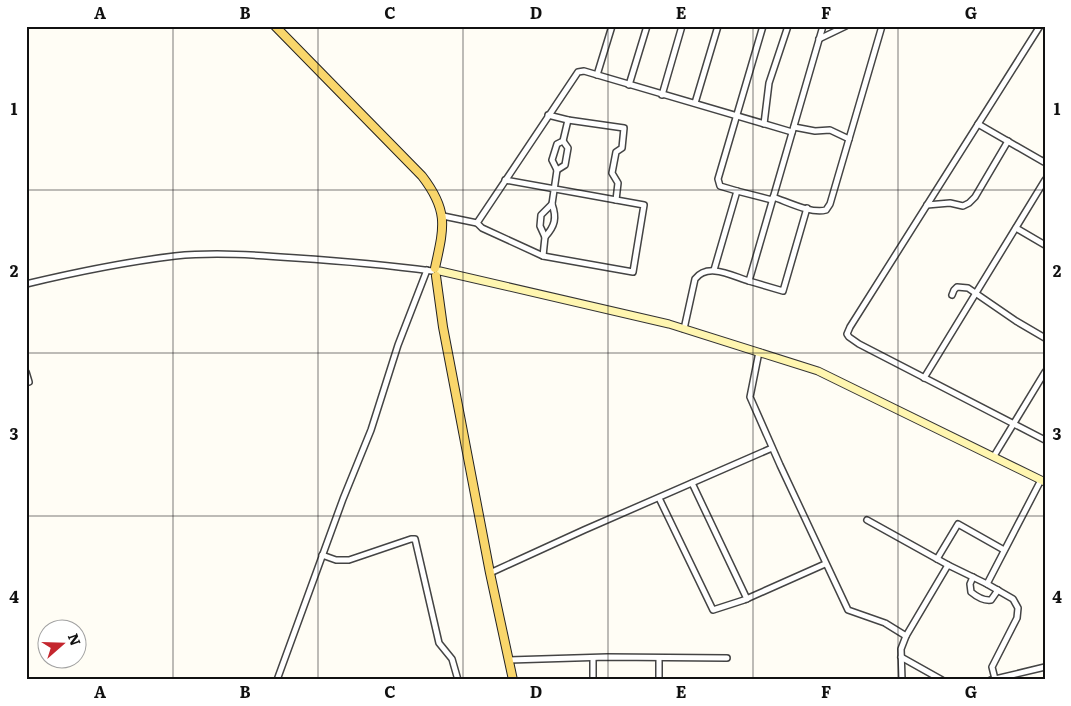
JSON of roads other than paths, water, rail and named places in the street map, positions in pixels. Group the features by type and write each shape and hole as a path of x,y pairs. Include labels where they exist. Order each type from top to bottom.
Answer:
{"main road":[{"path":"275,26 422,176 433,190 443,216 442,233 434,271 490,573 513,680"}],"street":[{"path":"597,75 612,26"},
{"path":"629,85 647,26"},
{"path":"662,95 682,26"},
{"path":"695,103 718,26"},
{"path":"763,26 738,116 718,178 720,186 823,211 828,207 850,139 882,26"},
{"path":"764,124 769,83 788,26"},
{"path":"749,281 823,26"},
{"path":"819,39 846,26"},
{"path":"1040,26 850,326 848,334 849,337 859,344 1045,440"},
{"path":"477,223 578,72 584,71 764,124 793,130 830,130 850,139"},
{"path":"548,115 568,120 624,128 622,148 616,152 612,173 618,183 616,200"},
{"path":"545,237 553,228 555,214 552,204 557,170 552,160 557,144 563,140 568,120"},
{"path":"978,124 1044,162"},
{"path":"557,170 564,165 568,148 563,140"},
{"path":"927,205 950,203 963,206 969,203 975,197 1008,141"},
{"path":"443,216 477,223 482,228 543,256 633,272 644,205 505,180"},
{"path":"924,378 1045,180"},
{"path":"714,270 737,191"},
{"path":"543,256 545,237 540,226 541,215 552,204"},
{"path":"684,328 695,279 703,271 714,270 783,291 807,208"},
{"path":"1016,228 1045,245"},
{"path":"26,284 116,264 176,256 214,254 271,256 379,264 434,271 684,328 818,371 1043,481 987,584"},
{"path":"276,680 371,430 398,344 434,271"},
{"path":"952,295 954,290 959,287 966,288 1045,338"},
{"path":"759,352 750,397 825,564 848,610 886,622 906,636"},
{"path":"26,372 29,382"},
{"path":"994,456 1045,372"},
{"path":"490,573 772,448"},
{"path":"692,483 747,598"},
{"path":"659,498 713,610 747,598 825,564"},
{"path":"868,520 1013,599 1018,608 1017,618 992,667 993,679 1045,667"},
{"path":"938,559 958,524 1004,550"},
{"path":"322,555 336,560 349,560 411,539 415,540 439,643 452,659 458,680"},
{"path":"902,680 901,649 906,636 948,565"},
{"path":"973,577 970,584 971,592 975,596 985,601 992,600 998,590"},
{"path":"901,657 942,680"},
{"path":"593,658 593,680"},
{"path":"659,680 660,658"},
{"path":"509,660 727,658"}]}
